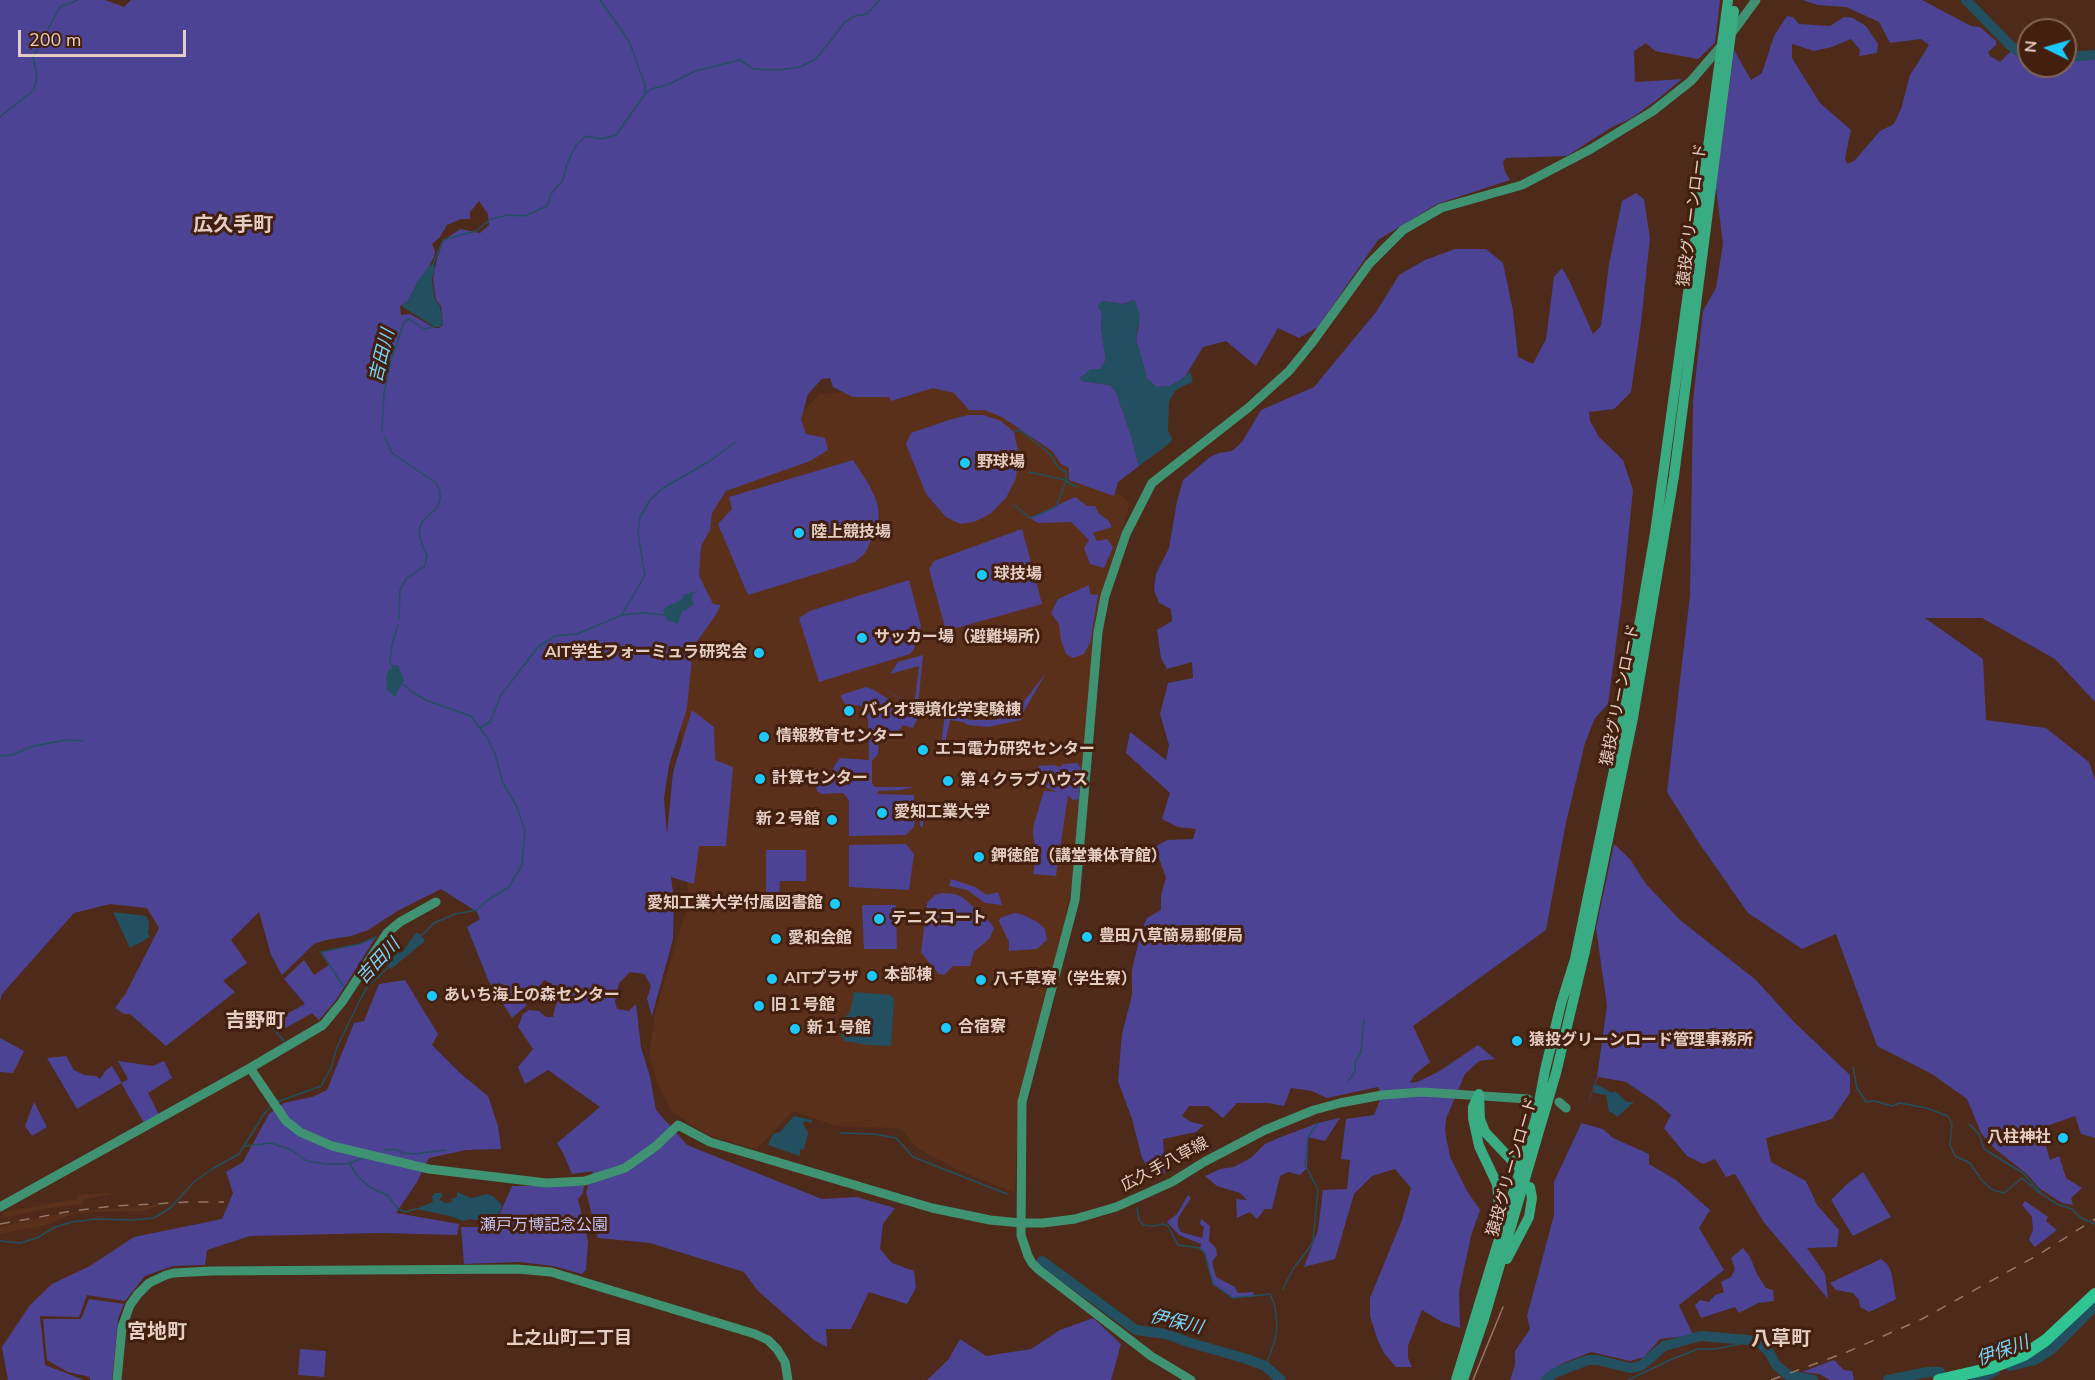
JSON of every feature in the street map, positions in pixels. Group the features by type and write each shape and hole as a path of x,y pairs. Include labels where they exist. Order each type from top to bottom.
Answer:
{"highway":[{"path":"1939,1380 1991,1368 2032,1352 2095,1294"}],"main road":[{"name":"猿投グリーンロード","path":"1463,1380 1474,1323 1536,1118 1547,1059 1575,960 1615,765 1655,533 1728,0"},
{"name":"猿投グリーンロード","path":"1456,1380 1468,1358 1495,1282 1564,1041 1633,718 1676,464 1735,5"},
{"path":"1474,1323 1499,1220 1497,1184 1476,1137 1473,1107 1479,1094"},
{"path":"1479,1094 1480,1119 1485,1132 1517,1166"},
{"path":"1495,1282 1529,1217 1532,1198 1530,1187"}],"street":[{"path":"1191,1380 1151,1356 1032,1263 1021,1235 1022,1102 1075,900 1098,632 1105,596 1126,534 1152,483 1248,408 1288,371 1311,344 1369,264 1403,230 1441,208 1522,185 1591,149 1653,111 1691,81 1736,29 1756,0"},
{"path":"0,1207 323,1025 342,1002 387,933 400,922 436,902"},
{"name":"広久手八草線","path":"250,1068 286,1121 300,1132 332,1146 429,1169 546,1183 585,1181 619,1171 656,1146 678,1125 710,1142 932,1208 990,1220 1021,1223 1075,1219 1116,1208 1172,1182 1204,1162 1265,1130 1323,1108 1382,1095 1422,1092 1528,1099"},
{"path":"117,1380 122,1328 130,1305 149,1284 165,1275 211,1271 518,1269 550,1272 755,1334 768,1340 780,1352 785,1362 788,1380"}],"shaded area":[{"name":"愛知工業大学","path":"971,380 1130,503 1101,595 1072,886 1061,939 1019,1099 1015,1193 954,1168 917,1148 901,1129 836,1126 793,1111 757,1149 717,1138 701,1131 670,1110 657,1083 649,1053 656,1008 688,905 680,694 697,520 820,394"},
{"path":"114,1193 83,1200 83,1204 2,1218 3,1212 78,1199 78,1195"},
{"path":"163,1205 142,1211 72,1214 50,1224 0,1234 0,1227 42,1217 91,1210"}],"green space":[{"path":"0,0 105,0 124,7 131,0 1720,0 1715,43 1698,59 1655,51 1646,43 1634,51 1635,82 1682,79 1658,99 1630,119 1612,127 1567,156 1506,158 1503,162 1510,180 1437,204 1378,240 1318,327 1299,338 1278,328 1256,366 1226,341 1203,347 1185,377 1170,386 1156,387 1147,378 1136,339 1139,325 1134,300 1123,304 1103,301 1098,306 1102,313 1101,328 1106,360 1101,369 1080,377 1082,381 1110,385 1116,392 1130,432 1139,466 1118,482 1114,496 1069,480 1069,468 1061,464 1052,451 1002,417 984,410 969,410 954,393 933,388 891,401 889,397 853,397 833,387 830,378 822,379 808,394 801,419 806,434 825,438 828,450 810,461 726,491 712,513 710,530 701,546 699,576 713,604 721,605 693,647 687,708 669,765 664,798 667,834 673,772 692,710 714,727 715,760 733,767 726,846 699,846 694,884 671,877 674,899 673,939 652,1016 647,999 651,986 644,974 630,972 619,983 615,1001 617,1009 629,1011 636,1004 641,1047 650,1077 656,1110 687,1145 822,1199 857,1197 895,1208 883,1224 880,1249 892,1263 914,1271 916,1288 907,1304 869,1292 851,1329 826,1329 827,1347 814,1340 758,1291 744,1272 650,1243 598,1238 586,1192 593,1171 572,1174 557,1143 600,1107 548,1070 525,1084 518,1067 533,1049 518,1027 523,1014 529,1010 539,1011 546,1017 553,1017 561,995 552,984 544,980 532,997 526,996 526,1006 512,1018 489,982 467,927 480,919 477,912 441,889 399,910 368,930 314,944 282,975 271,955 259,912 231,940 247,963 223,981 235,992 166,1046 130,1014 124,1014 115,1008 126,993 159,928 147,908 110,904 74,913 2,994 0,1002","holes":["479,201 488,214 489,225 480,233 460,229 443,241 433,279 436,300 441,306 443,325 435,328 410,314 401,315 400,306 408,301 418,281 427,270 434,257 435,251 432,244 440,237 447,225 461,219 470,219 470,212"]},
{"path":"1803,0 1922,0 1971,26 1980,27 1996,41 1996,45 1988,52 2000,62 2012,50 2017,54 2017,78 2077,78 2077,58 2095,57 2095,702 2055,659 1982,618 1925,618 1983,659 1986,720 2046,728 2089,762 2095,780 2095,1138 2081,1134 2075,1116 2041,1128 2050,1160 2059,1156 2066,1178 2082,1188 2071,1198 2073,1205 2062,1203 2039,1188 2028,1175 1994,1148 1981,1133 1967,1099 1932,1074 1877,1046 1836,934 1802,949 1748,913 1667,792 1690,595 1693,401 1703,311 1716,288 1723,243 1716,188 1734,50 1751,80 1762,73 1774,36 1787,16 1793,17 1799,24 1830,26 1844,17 1853,18 1866,26 1878,44 1877,53 1859,56 1860,50 1851,39 1814,51 1792,44 1792,58 1820,103 1851,130 1845,158 1847,164 1854,161 1880,131 1894,124 1901,109 1910,75 1929,45 1921,39 1890,43 1879,22 1846,7 1817,5"},
{"path":"1636,193 1644,199 1650,238 1631,392 1614,409 1589,412 1590,421 1599,437 1623,460 1633,490 1608,704 1595,718 1585,743 1565,827 1546,930 1413,1026 1430,1062 1414,1075 1410,1083 1438,1072 1478,1045 1495,1059 1479,1061 1465,1074 1446,1119 1445,1131 1450,1157 1467,1191 1480,1210 1471,1236 1459,1292 1460,1328 1442,1322 1422,1310 1408,1346 1408,1358 1412,1367 1396,1367 1384,1353 1370,1316 1370,1298 1402,1220 1411,1188 1395,1169 1372,1176 1354,1194 1335,1259 1304,1267 1318,1230 1323,1190 1347,1189 1350,1160 1341,1159 1346,1119 1374,1115 1382,1095 1378,1087 1327,1098 1312,1091 1291,1088 1284,1106 1269,1103 1237,1103 1223,1118 1208,1106 1189,1106 1182,1116 1191,1122 1204,1125 1196,1132 1163,1139 1165,1173 1155,1178 1142,1158 1132,1119 1118,1081 1122,1034 1132,995 1132,969 1142,929 1147,918 1161,910 1161,895 1166,878 1155,847 1167,840 1193,839 1196,829 1178,827 1162,819 1170,793 1126,753 1130,732 1166,760 1169,745 1160,714 1168,683 1193,678 1192,662 1167,669 1161,658 1157,630 1172,621 1171,609 1159,603 1154,590 1156,574 1169,548 1183,480 1210,457 1232,451 1242,442 1261,410 1314,387 1376,312 1399,275 1425,260 1455,249 1486,249 1503,263 1513,311 1518,357 1533,364 1546,339 1554,277 1562,268 1593,334 1601,326 1609,264 1622,201"},
{"name":"野球場","path":"968,415 983,415 1001,421 1014,432 1019,455 1016,478 1006,498 990,514 974,522 960,524 946,517 926,494 906,444 911,433"},
{"name":"陸上競技場","path":"853,460 868,483 878,507 879,525 865,553 855,562 748,595 718,524 732,509 729,497"},
{"path":"1075,497 1087,506 1095,506 1099,514 1108,520 1112,527 1093,533 1097,541 1107,539 1113,547 1104,568 1090,564 1084,548 1089,540 1071,522 1038,523 1030,518"},
{"name":"球技場","path":"1022,529 1042,604 946,631 929,569 934,561"},
{"name":"サッカー場（避難場所）","path":"909,580 921,626 914,649 910,654 819,682 799,618 810,611"},
{"path":"1089,585 1090,594 1098,595 1090,643 1084,654 1073,658 1066,654 1059,624 1051,613 1058,599"},
{"path":"923,655 918,705 912,706 877,684 907,702 915,699 919,666 890,674 898,662"},
{"path":"1046,673 1021,720 988,727 950,720 944,748 941,747 945,712 964,713 968,720 994,720 1007,717 1008,711 1018,709"},
{"path":"866,687 918,717 913,728 903,725 894,738 879,741 878,754 872,761 872,783 875,787 912,787 878,791 878,794 914,795 914,802 921,801 924,806 923,827 920,826 919,806 916,807 914,827 906,835 849,836 849,800 843,793 821,794 817,791 815,781 828,776 840,758 869,760 868,719 863,706 845,704 841,697 841,695"},
{"path":"1077,763 1081,768 1079,799 1073,800 1068,795 1056,876 1033,874 1036,857 1034,824 1044,791 1058,792 1047,788 1038,766 1060,767 1064,764"},
{"path":"906,844 914,854 909,890 849,887 849,845"},
{"path":"1614,844 1630,859 1646,884 1680,920 1756,980 1794,1022 1850,1075 1850,1093 1832,1119 1766,1138 1771,1162 1806,1181 1817,1205 1839,1230 1837,1247 1807,1248 1825,1274 1828,1299 1763,1221 1735,1174 1726,1177 1715,1159 1703,1164 1687,1156 1664,1128 1671,1115 1657,1103 1626,1082 1598,1077 1585,1111 1597,1077 1607,1006 1596,928"},
{"path":"766,850 806,850 806,881 780,881 779,898 766,898"},
{"path":"951,879 975,887 987,895 998,892 1002,905 985,903 967,890 949,886"},
{"path":"942,893 962,897 994,928 990,938 974,952 970,966 953,966 944,975 939,974 921,953 927,903 935,895"},
{"name":"テニスコート","path":"862,905 896,905 897,949 864,949"},
{"path":"1014,913 1036,921 1045,929 1047,940 1037,949 1009,951 1009,942 999,921 1000,918"},
{"path":"376,937 336,1000 319,1020 312,1013 277,1033 269,1024 305,1004 284,979 304,960 314,975 329,965 321,952 360,944"},
{"path":"405,980 438,1034 432,1045 461,1074 488,1096 498,1126 501,1149 466,1150 429,1158 417,1182 396,1213 459,1224 457,1235 381,1233 250,1236 207,1250 205,1265 173,1266 145,1276 125,1301 87,1295 79,1317 40,1316 45,1365 84,1380 8,1380 2,1347 30,1305 52,1284 90,1266 134,1237 222,1219 233,1193 226,1172 243,1162 269,1114 284,1103 312,1097 327,1090 354,1023 364,1021 379,984"},
{"path":"0,1038 24,1051 13,1073 0,1072"},
{"path":"66,1056 74,1070 100,1079 112,1066 122,1083 128,1079 118,1061 153,1066 164,1061 172,1078 148,1093 159,1115 144,1123 121,1083 77,1109 47,1058"},
{"path":"34,1102 47,1127 32,1136 25,1126"},
{"path":"1340,1118 1325,1141 1308,1137 1307,1168 1300,1175 1288,1172 1280,1176 1272,1209 1265,1209 1257,1219 1250,1212 1237,1218 1236,1199 1247,1200 1240,1193 1217,1186 1205,1176 1220,1169 1234,1167 1252,1157 1265,1144 1281,1137 1318,1123"},
{"path":"1581,1123 1603,1129 1613,1138 1649,1154 1649,1164 1676,1180 1710,1210 1699,1228 1724,1270 1679,1305 1693,1335 1660,1339 1644,1357 1630,1361 1591,1352 1561,1364 1540,1380 1510,1380 1515,1365 1515,1351 1530,1329 1527,1316 1554,1215 1554,1182"},
{"path":"1863,1172 1891,1217 1853,1236 1831,1200"},
{"name":"瀬戸万博記念公園","path":"512,1186 584,1186 583,1193 578,1199 588,1241 586,1270 582,1274 553,1266 519,1262 464,1264 461,1227 494,1227"},
{"path":"1188,1195 1191,1198 1178,1218 1181,1232 1202,1238 1204,1227 1200,1224 1201,1219 1210,1226 1209,1241 1216,1248 1217,1255 1212,1262 1216,1277 1235,1287 1238,1293 1253,1292 1254,1296 1233,1298 1213,1284 1205,1253 1200,1248 1201,1244 1179,1235 1167,1222 1177,1214"},
{"path":"2025,1201 2048,1217 2046,1221 2057,1230 2035,1247 2029,1240 2033,1230 2032,1217 2022,1205"},
{"path":"1743,1248 1766,1288 1773,1290 1774,1301 1758,1303 1739,1313 1735,1307 1701,1318 1695,1305 1700,1300 1709,1302 1715,1295 1724,1292 1721,1282 1731,1277 1735,1269 1731,1258"},
{"path":"1881,1259 1891,1271 1896,1299 1882,1306 1869,1312 1860,1307 1859,1300 1853,1293 1836,1290 1830,1283"},
{"path":"89,1299 124,1304 118,1319 112,1380 90,1380 90,1377 68,1372 47,1360 43,1319 81,1319"},
{"path":"1093,1318 1121,1344 1111,1380 927,1380 948,1360 960,1339 986,1356 1031,1349 1060,1330"},
{"path":"300,1349 326,1351 324,1377 298,1375"},
{"path":"1834,1360 1844,1370 1852,1371 1854,1380 1830,1380 1819,1374 1802,1372"}],"water":[{"path":"434,263 432,279 435,300 440,306 443,324 439,327 435,327 401,306 408,301 418,281"},
{"path":"1135,300 1140,315 1136,339 1147,378 1156,387 1170,386 1190,371 1193,382 1175,391 1169,402 1168,430 1172,439 1170,443 1139,466 1116,392 1110,385 1082,381 1079,378 1090,369 1101,369 1106,360 1101,328 1102,313 1098,306 1103,301 1123,304"},
{"path":"697,591 692,595 693,605 682,612 678,624 667,620 663,610 666,607 681,600 685,594"},
{"path":"398,665 404,680 395,697 387,690 386,677 388,671"},
{"path":"113,912 146,916 149,922 150,937 130,948"},
{"path":"416,933 419,933 425,941 391,969 387,966 398,951 400,953 403,951"},
{"path":"854,992 890,995 894,999 891,1046 845,1041 841,1035 841,1021 850,1012"},
{"path":"1596,1084 1612,1093 1615,1091 1627,1102 1634,1102 1617,1117 1609,1112 1606,1095 1594,1093 1593,1085"},
{"path":"794,1116 812,1120 811,1123 806,1121 803,1123 808,1133 804,1149 800,1150 800,1156 768,1145 773,1134 780,1132"},
{"path":"457,1192 471,1198 487,1194 493,1196 502,1205 500,1212 490,1223 470,1219 463,1221 416,1209 433,1202 432,1196 435,1193 442,1193 439,1199 444,1203 452,1202 451,1199 457,1197"}],"waterway":[{"path":"0,117 34,90 37,76 33,57 60,7 78,0"},
{"path":"433,264 443,240 476,231 491,219 508,215 525,216 547,206 551,194 563,180 567,164 576,145 586,136 601,139 616,135 645,94 645,85 629,41 600,0"},
{"path":"645,94 651,89 667,85 695,71 740,60 754,69 779,70 800,67 816,59 845,22 855,16 867,14 880,0"},
{"path":"1966,0 2017,50"},
{"path":"2077,56 2095,55"},
{"name":"吉田川","path":"382,431 384,394 390,364 404,322 409,319 424,329 434,327"},
{"path":"1014,432 1020,430 1050,454 1059,468 1066,472 1066,480"},
{"name":"吉田川","path":"385,437 392,453 436,483 440,491 438,507 422,522 420,527 419,534 427,555 425,566 407,578 400,590 399,619"},
{"path":"480,728 490,722 501,695 538,647 555,636 577,634 622,615 645,575 638,534 640,517 650,500 663,488 710,461 735,442"},
{"path":"1029,472 1066,480"},
{"path":"1014,505 1030,518 1056,507 1066,481 1077,487"},
{"path":"622,615 642,613 665,615"},
{"name":"吉田川","path":"393,667 390,662 392,644 398,625"},
{"name":"吉田川","path":"403,684 428,701 471,716 488,739 503,783 516,805 525,830 522,865 509,887 477,910 455,914 434,923 421,936"},
{"path":"0,756 66,740 83,741"},
{"path":"344,987 321,952 360,944 376,937"},
{"name":"吉田川","path":"277,1102 321,1086 362,996 368,986 390,966"},
{"path":"255,1008 284,1041"},
{"path":"1348,1081 1355,1072 1355,1062 1361,1052 1364,1020"},
{"path":"1853,1067 1857,1088 1866,1102 1875,1101 1892,1106 1900,1103 1926,1108 1948,1116 1952,1124 1950,1145 1955,1156 1970,1163 1983,1182 1993,1190 2004,1193 2022,1178 2057,1204 2072,1209 2081,1218 2095,1224"},
{"name":"吉田川","path":"0,1241 20,1243 72,1222 96,1219 154,1218 170,1208 194,1182 239,1154 271,1106"},
{"path":"1283,1289 1293,1269 1313,1240 1318,1189 1305,1165 1308,1137 1318,1123"},
{"path":"1969,1124 1979,1134 1984,1149 2023,1173 2041,1193"},
{"path":"840,1133 874,1134 896,1138 913,1157 1007,1194"},
{"path":"245,1146 271,1143 291,1150 307,1161 326,1164 347,1164 363,1158"},
{"path":"384,1150 394,1149 414,1154 446,1150"},
{"path":"350,1164 358,1177 371,1188 387,1195 398,1209 405,1212 416,1209"},
{"path":"1137,1208 1139,1220 1143,1225 1168,1226 1178,1245 1200,1248 1205,1253 1213,1284 1233,1298 1270,1294 1275,1306 1277,1326 1275,1341 1266,1365 1267,1369"},
{"name":"伊保川","path":"1042,1261 1136,1330 1166,1334 1247,1359 1265,1366 1281,1380"},
{"name":"伊保川","path":"2010,1366 2035,1360 2052,1349 2095,1306"},
{"name":"伊保川","path":"1546,1380 1554,1373 1588,1360 1598,1360 1630,1368 1641,1366 1664,1346 1701,1336 1760,1343 1769,1352 1776,1365 1788,1375 1813,1380"},
{"path":"1628,1380 1698,1349 1716,1349 1739,1344"},
{"name":"伊保川","path":"1975,1380 1995,1371"},
{"name":"伊保川","path":"1888,1380 1928,1372 1940,1372"},
{"name":"伊保川","path":"1787,1380 1788,1375"}],"tram line":[{"path":"1473,1380 1503,1307"}],"railway":[{"path":"0,1224 113,1206 224,1202"},
{"path":"1771,1380 1847,1352 1922,1319 2038,1255 2095,1219"}],"place":[{"name":"野球場","path":"965,463"},
{"name":"陸上競技場","path":"799,533"},
{"name":"球技場","path":"982,575"},
{"name":"サッカー場（避難場所）","path":"862,638"},
{"name":"AIT学生フォーミュラ研究会","path":"759,653"},
{"name":"バイオ環境化学実験棟","path":"849,711"},
{"name":"情報教育センター","path":"764,737"},
{"name":"エコ電力研究センター","path":"923,750"},
{"name":"計算センター","path":"760,779"},
{"name":"第４クラブハウス","path":"948,781"},
{"name":"愛知工業大学","path":"882,813"},
{"name":"新２号館","path":"832,820"},
{"name":"鉀徳館（講堂兼体育館）","path":"979,857"},
{"name":"愛知工業大学付属図書館","path":"835,904"},
{"name":"テニスコート","path":"879,919"},
{"name":"豊田八草簡易郵便局","path":"1087,937"},
{"name":"愛和会館","path":"776,939"},
{"name":"本部棟","path":"872,976"},
{"name":"AITプラザ","path":"772,979"},
{"name":"八千草寮（学生寮）","path":"981,980"},
{"name":"あいち海上の森センター","path":"432,996"},
{"name":"旧１号館","path":"759,1006"},
{"name":"合宿寮","path":"946,1028"},
{"name":"新１号館","path":"795,1029"},
{"name":"猿投グリーンロード管理事務所","path":"1517,1041"},
{"name":"八柱神社","path":"2063,1138"}],"district":[{"name":"広久手町","path":"233,226"},
{"name":"吉野町","path":"255,1022"},
{"name":"宮地町","path":"157,1333"},
{"name":"上之山町二丁目","path":"569,1340"},
{"name":"八草町","path":"1781,1340"}]}
